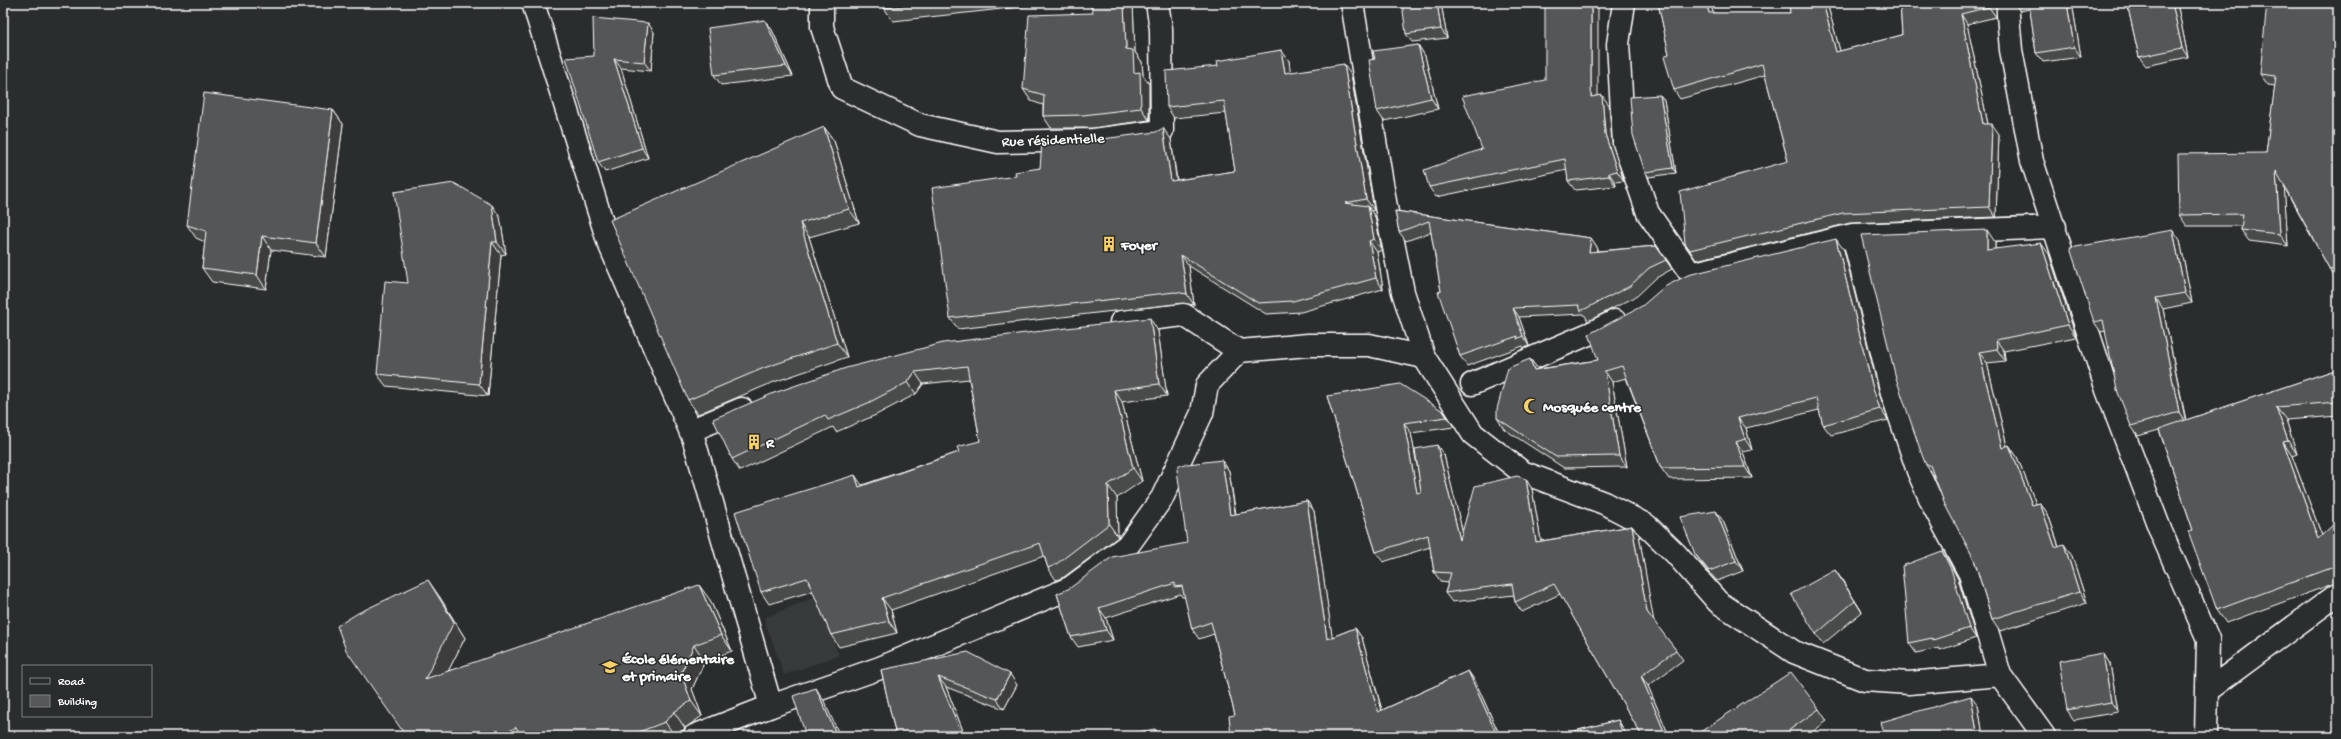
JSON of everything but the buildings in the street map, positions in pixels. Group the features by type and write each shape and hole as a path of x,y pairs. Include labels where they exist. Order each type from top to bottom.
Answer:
{"street":[{"path":"532,3 608,241 690,431 770,706"},
{"name":"Rue résidentielle","path":"822,3 822,27 842,88 920,125 998,142 1093,140 1162,131 1161,29 1157,3"},
{"path":"1624,3 1618,44 1624,143 1648,212 1691,274"},
{"path":"2006,3 2011,50 2032,162 2055,227 2107,390 2161,532 2208,639 2206,736"},
{"path":"1358,6 1386,207 1403,292 1424,357 1473,434 1522,472 1604,503 1646,525 1676,554 1718,602 1794,652 1866,680 1908,683 2000,675"},
{"path":"1671,284 1691,274 1853,235 2055,227"},
{"path":"1853,235 1892,393 1922,478 1934,507 1970,574 1990,649 2000,675 2044,736"},
{"path":"1472,384 1591,333 1631,313"},
{"path":"1097,325 1184,315 1239,351 1308,345 1369,345 1424,357"},
{"path":"694,736 770,706 880,668 1070,588 1129,544 1162,498 1202,413 1206,385 1239,351"},
{"path":"690,431 763,400"},
{"path":"2207,691 2338,594"}],"shaded area":[{"path":"815,597 839,655 784,675 764,618"}],"place":[{"name":"Foyer","path":"1109,244"},
{"name":"Mosquée centre","path":"1531,406"},
{"name":"R","path":"754,442"},
{"name":"École élémentaire et primaire","path":"610,667"}]}
